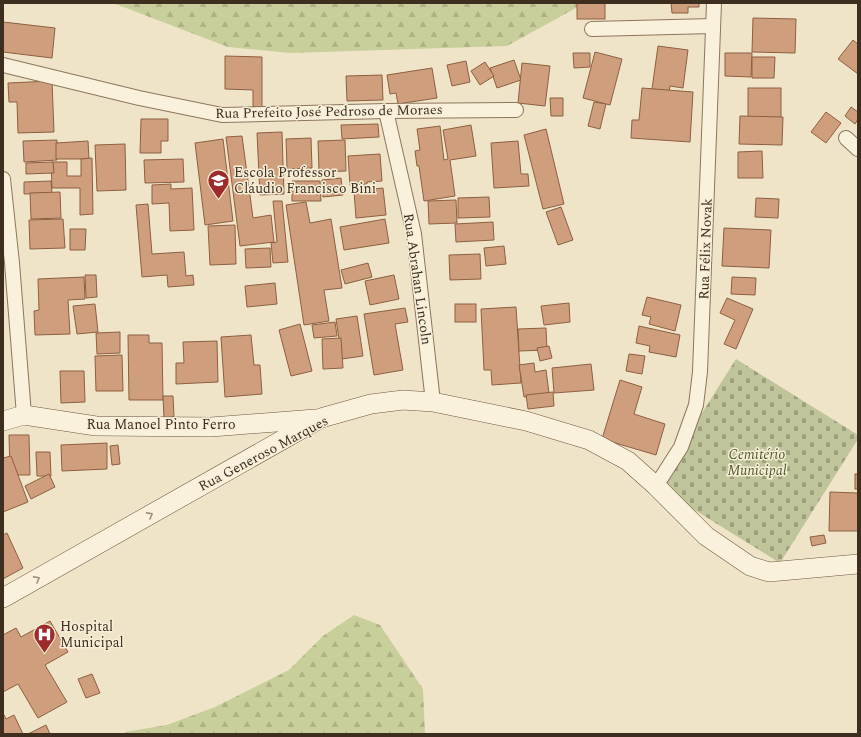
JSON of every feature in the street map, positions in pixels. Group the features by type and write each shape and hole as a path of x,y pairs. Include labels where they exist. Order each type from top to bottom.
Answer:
{"street":[{"name":"Rua Félix Novak","path":"656,486 681,447 696,405 700,372 714,3"},
{"path":"592,29 713,26"},
{"name":"Rua Prefeito José Pedroso de Moraes","path":"3,65 139,98 222,116 386,111 516,110"},
{"name":"Rua Abrahan Lincoln","path":"386,111 414,234 434,402"},
{"path":"846,138 858,149"},
{"path":"3,179 7,263 24,414 3,422"},
{"name":"Rua Generoso Marques","path":"3,598 321,418 371,404 404,400 434,402 526,421 588,440 628,461 656,486 706,536 750,566 769,572 858,564"},
{"name":"Rua Manoel Pinto Ferro","path":"24,414 96,426 211,427 321,418"}],"green space":[{"path":"113,3 585,3 507,46 291,53 228,47"},
{"name":"Cemitério Municipal","path":"736,359 858,435 858,439 780,563 656,486"},
{"path":"354,615 380,625 423,689 425,734 127,734 125,732 167,725 215,707 289,670 323,636"}],"building":[{"path":"577,3 605,3 605,19 577,19"},
{"path":"671,3 699,3 699,7 688,7 688,13 672,13"},
{"path":"753,18 796,19 795,53 752,52"},
{"path":"3,22 55,28 52,58 3,52"},
{"path":"853,40 858,44 858,74 838,59"},
{"path":"658,46 688,50 683,88 670,86 669,92 652,89"},
{"path":"595,52 622,59 610,105 583,98"},
{"path":"573,53 590,53 590,67 574,68"},
{"path":"725,53 752,53 751,77 725,76"},
{"path":"225,56 262,57 262,107 253,107 253,90 225,89"},
{"path":"752,57 775,57 774,78 752,78"},
{"path":"514,60 521,80 497,88 490,68"},
{"path":"466,61 470,82 452,86 447,65"},
{"path":"485,62 494,76 480,85 471,71"},
{"path":"522,63 550,66 545,106 518,103"},
{"path":"432,68 437,98 398,104 396,93 390,94 387,75"},
{"path":"382,75 383,100 347,101 346,76"},
{"path":"52,81 54,132 18,133 17,102 9,102 8,83"},
{"path":"642,88 693,92 690,142 631,138 632,120 639,120"},
{"path":"748,88 781,88 781,118 748,118"},
{"path":"550,98 563,98 563,116 551,116"},
{"path":"594,102 606,104 600,129 588,126"},
{"path":"851,107 858,112 858,119 855,124 845,116"},
{"path":"826,112 841,123 826,143 811,132"},
{"path":"740,116 783,117 782,145 739,144"},
{"path":"141,119 168,119 168,141 161,141 161,153 140,153"},
{"path":"378,124 379,137 342,139 341,125"},
{"path":"471,125 476,156 450,160 455,196 424,201 419,166 417,166 415,151 420,150 417,129 440,126 444,160 448,159 443,130"},
{"path":"546,129 564,204 543,209 524,135"},
{"path":"282,132 284,194 260,195 257,133"},
{"path":"242,136 253,218 271,215 274,242 240,246 226,137"},
{"path":"311,138 312,168 287,169 286,139"},
{"path":"223,139 233,221 205,225 195,143"},
{"path":"57,140 57,160 24,162 23,141"},
{"path":"345,140 346,171 319,172 318,141"},
{"path":"88,141 89,159 56,159 56,143"},
{"path":"518,141 521,174 528,174 529,186 494,188 491,143"},
{"path":"125,144 126,190 97,191 95,145"},
{"path":"762,151 763,178 738,178 738,152"},
{"path":"380,154 382,181 350,185 348,156"},
{"path":"92,158 93,214 80,215 80,188 52,188 51,162 67,162 67,176 81,176 81,159"},
{"path":"183,159 184,182 145,183 144,160"},
{"path":"53,162 54,173 26,174 26,163"},
{"path":"341,178 343,195 323,197 322,180"},
{"path":"51,181 52,193 24,194 24,182"},
{"path":"292,181 320,181 321,201 292,201"},
{"path":"171,184 171,189 192,188 194,230 170,231 169,203 152,204 152,185"},
{"path":"383,188 386,215 356,218 354,191"},
{"path":"60,192 61,218 31,219 30,193"},
{"path":"489,197 490,217 458,218 458,198"},
{"path":"756,198 779,199 778,218 755,217"},
{"path":"456,200 457,223 429,224 428,201"},
{"path":"273,201 282,201 288,262 273,263 271,243 277,242"},
{"path":"306,202 310,223 331,219 342,288 324,290 329,321 304,325 286,205"},
{"path":"148,204 152,254 184,252 186,276 193,275 194,285 168,287 167,275 142,277 136,205"},
{"path":"561,207 573,240 558,245 546,212"},
{"path":"63,219 65,248 30,249 29,220"},
{"path":"385,219 389,243 344,250 340,227"},
{"path":"493,222 494,240 456,242 455,224"},
{"path":"235,225 236,264 210,265 208,226"},
{"path":"724,228 771,230 769,268 722,266"},
{"path":"70,229 86,229 85,250 70,250"},
{"path":"504,246 506,264 486,266 484,248"},
{"path":"270,248 271,267 246,268 245,249"},
{"path":"480,254 481,279 450,280 449,255"},
{"path":"368,263 372,277 345,284 341,270"},
{"path":"85,275 96,275 97,297 86,298"},
{"path":"394,275 399,299 370,305 365,281"},
{"path":"84,277 85,299 68,300 70,334 35,335 34,311 39,310 38,279"},
{"path":"732,277 756,278 755,295 731,294"},
{"path":"275,283 277,304 247,307 245,286"},
{"path":"647,297 681,305 675,331 649,324 651,317 642,315"},
{"path":"727,298 753,309 736,349 724,344 735,320 720,313"},
{"path":"569,303 570,322 544,325 541,306"},
{"path":"95,304 98,332 77,334 73,306"},
{"path":"455,304 476,304 476,322 455,322"},
{"path":"516,307 521,383 492,385 491,370 484,370 481,309"},
{"path":"405,308 408,322 395,324 403,370 374,375 364,314"},
{"path":"357,316 363,356 342,359 336,319"},
{"path":"335,322 337,336 314,338 312,325"},
{"path":"300,324 312,371 291,376 279,330"},
{"path":"639,326 680,335 676,357 649,352 650,346 636,343"},
{"path":"546,328 547,350 519,351 518,329"},
{"path":"120,332 120,353 97,354 96,333"},
{"path":"128,335 149,335 149,343 162,343 163,400 129,400"},
{"path":"251,335 254,365 260,365 262,394 225,397 221,337"},
{"path":"341,338 343,368 323,369 322,339"},
{"path":"217,341 218,382 176,384 176,363 184,363 183,342"},
{"path":"549,346 552,358 540,361 537,348"},
{"path":"629,354 645,356 642,374 626,371"},
{"path":"122,355 123,391 96,391 95,356"},
{"path":"534,363 535,372 546,370 549,393 524,397 519,365"},
{"path":"591,364 594,390 554,393 552,368"},
{"path":"60,371 84,371 85,402 61,403"},
{"path":"620,380 642,387 634,414 665,424 656,455 602,439"},
{"path":"553,392 554,406 528,409 526,395"},
{"path":"163,396 173,396 174,417 164,418"},
{"path":"9,435 29,435 30,475 10,475"},
{"path":"107,443 107,469 62,471 61,445"},
{"path":"118,445 120,464 112,465 110,446"},
{"path":"36,452 50,452 51,476 37,476"},
{"path":"11,456 28,502 3,512 3,458"},
{"path":"49,474 55,487 31,499 25,486"},
{"path":"855,474 858,474 858,489 855,489"},
{"path":"830,492 858,493 858,531 829,531"},
{"path":"7,533 23,568 3,579 3,535"},
{"path":"824,535 826,543 812,546 810,537"},
{"path":"50,621 68,652 45,665 67,702 38,718 18,684 3,692 3,635 16,628 21,637"},
{"path":"92,674 100,693 86,698 78,679"},
{"path":"3,713 6,719 14,715 23,734 3,734"},
{"path":"46,725 50,734 28,734"}],"place":[{"name":"Escola Professor Cláudio Francisco Bini","path":"219,200"},
{"name":"Hospital Municipal","path":"44,654"}]}
